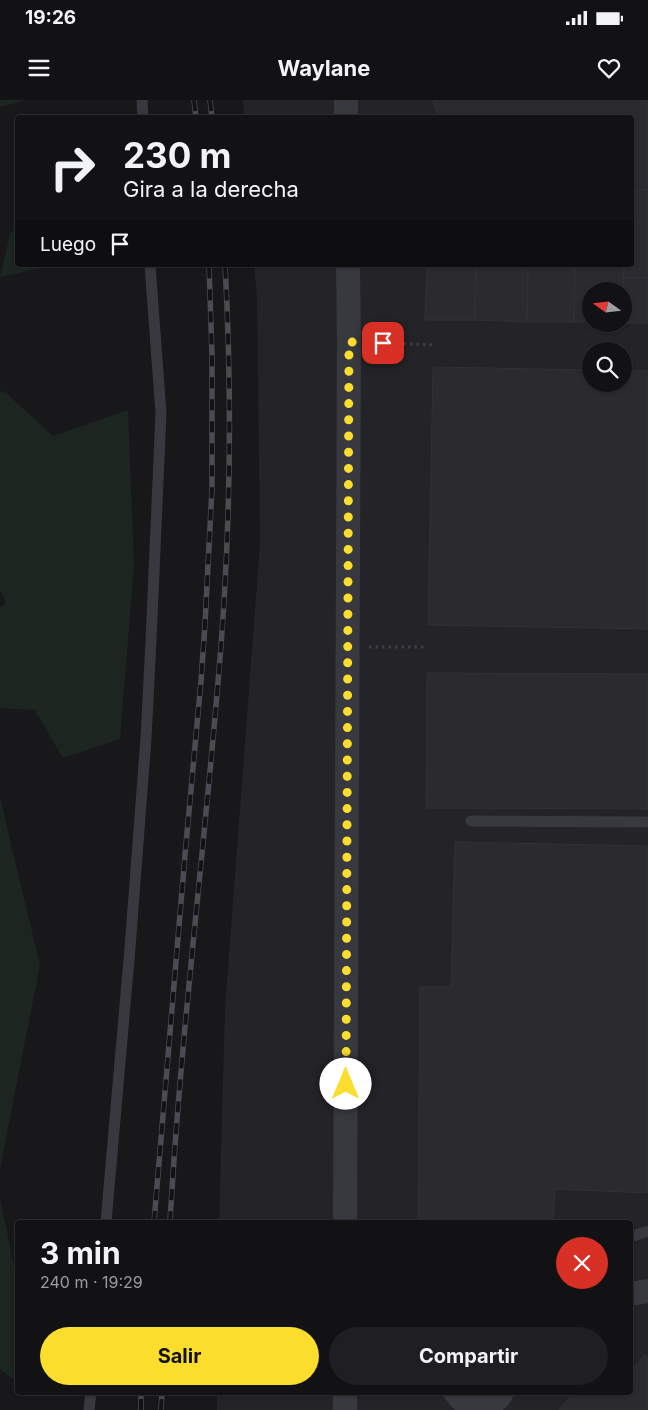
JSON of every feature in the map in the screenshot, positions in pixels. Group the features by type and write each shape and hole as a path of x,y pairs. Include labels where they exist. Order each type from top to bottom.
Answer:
{"street":[{"path":"346,100 346,115"},
{"path":"345,1220 348,267"},
{"path":"345,1395 345,1410"},
{"path":"460,1402 476,1408 492,1404 500,1395"}],"lane":[{"path":"142,100 143,115"},
{"path":"106,1220 129,958 146,738 151,641 161,413 150,267"},
{"path":"471,821 648,822"},
{"path":"633,1236 648,1231"},
{"path":"90,1410 91,1395"}],"path":[{"path":"349,342 433,345"},
{"path":"347,647 426,647"}],"shaded area":[{"path":"0,100 27,100 0,107"},
{"path":"243,100 648,100 648,1410 217,1410 217,1395 633,1395 633,1220 219,1220 225,1008 260,543 257,297 254,267 634,267 634,115 244,115"},
{"path":"15,229 15,267 47,267 0,277 10,234"},
{"path":"0,391 6,393 53,436 128,410 134,565 120,739 63,758 35,710 0,708 0,607 6,603 0,590"},
{"path":"0,798 40,965 0,1169"},
{"path":"0,1198 15,1271 15,1380 0,1369"}],"building":[{"path":"433,100 648,100 648,190 634,190 634,115 438,115"},
{"path":"634,190 648,190 648,278 623,278 624,267 634,267"},
{"path":"427,267 476,267 475,320 425,320"},
{"path":"476,267 528,267 527,322 475,320"},
{"path":"528,267 575,267 574,322 527,322"},
{"path":"575,267 624,267 623,282 582,282 582,322 574,322"},
{"path":"623,278 648,278 648,323 632,323 632,282 623,282"},
{"path":"433,367 582,370 582,392 632,392 632,370 648,371 648,629 428,625"},
{"path":"427,673 648,674 648,809 426,808"},
{"path":"455,842 648,846 648,1193 555,1189 553,1220 418,1220 420,987 451,987"},
{"path":"645,1355 648,1358 648,1410 559,1410 572,1395 633,1395 633,1369"}],"railway":[{"path":"194,100 196,115"},
{"path":"210,100 212,115"},
{"path":"154,1220 205,624 212,488 212,355 209,267"},
{"path":"170,1220 179,1090 211,760 225,587 229,480 229,372 225,267"},
{"path":"141,1395 141,1410"},
{"path":"161,1410 162,1395"}],"route":[{"path":"346,1084 349,342 383,343"}]}
